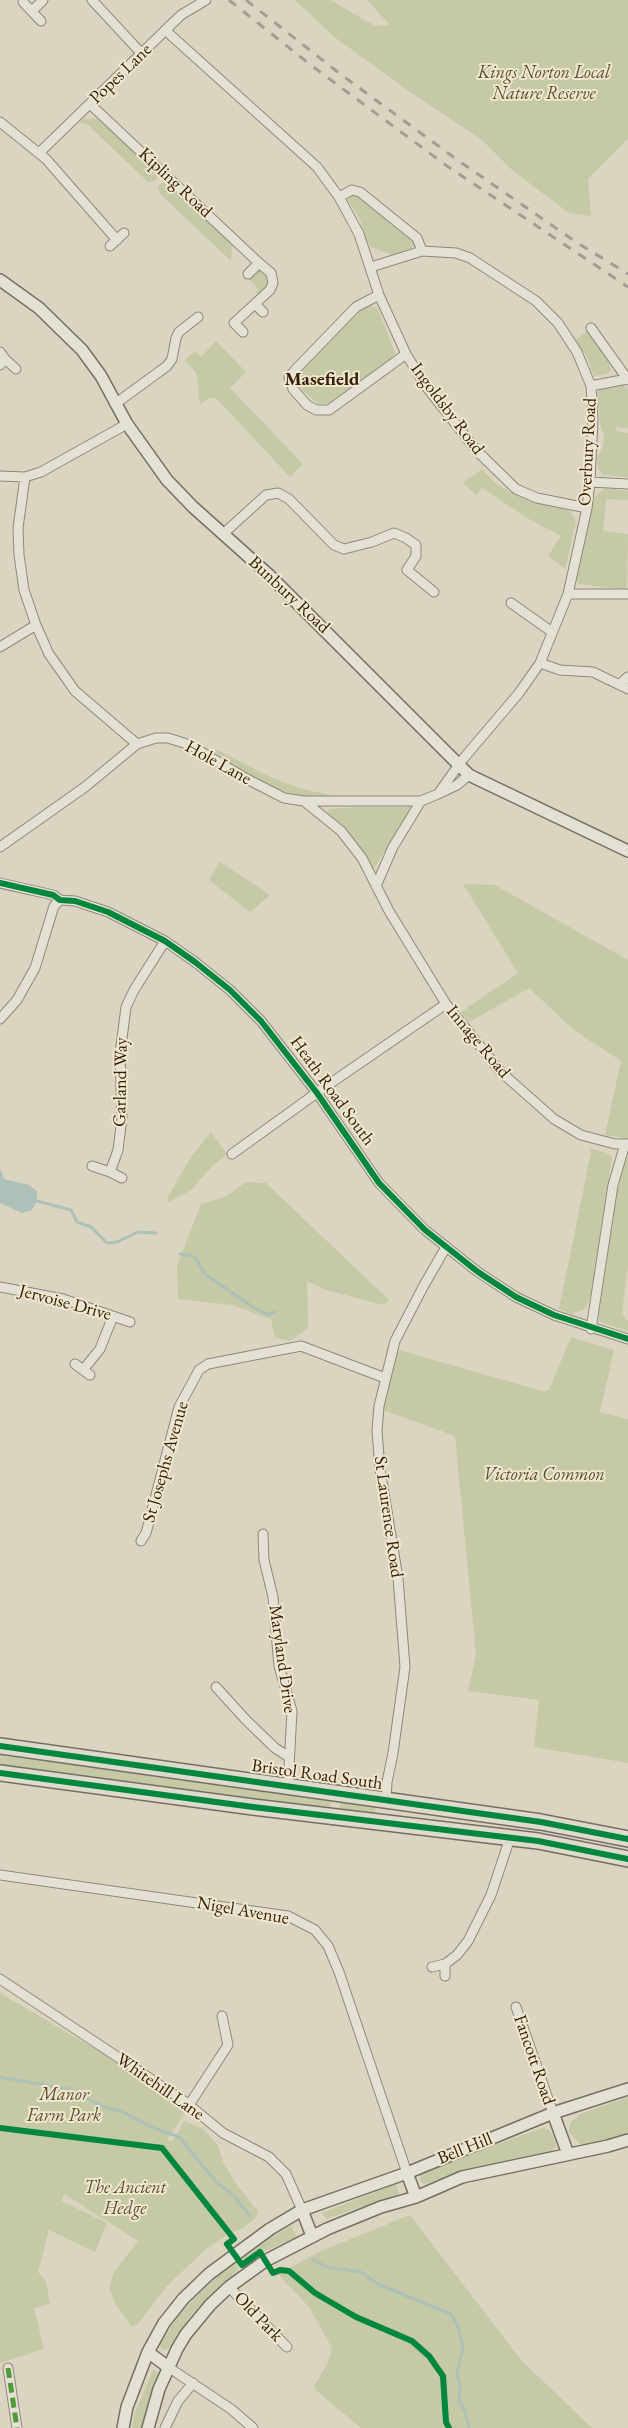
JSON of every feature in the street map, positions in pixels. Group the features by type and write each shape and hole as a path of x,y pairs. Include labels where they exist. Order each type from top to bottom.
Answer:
{"highway":[{"name":"Bristol Road South","path":"0,1746 541,1822 628,1839"},
{"path":"0,1772 331,1817 548,1843 628,1859"},
{"path":"328,1791 337,1806 331,1817"},
{"path":"382,1823 386,1800"}],"main road":[{"name":"Bunbury Road","path":"0,280 39,308 82,350 100,376 127,424 167,480 223,534 270,575 348,651 469,776 628,851"},
{"name":"Bell Hill","path":"123,2428 128,2407 148,2352 164,2324 183,2299 209,2274 262,2234 302,2210 407,2173 553,2113 628,2088"},
{"path":"553,2113 568,2154"},
{"name":"Bell Hill","path":"148,2428 168,2367 177,2349 196,2321 229,2287 265,2261 312,2236 381,2207 416,2197 462,2178 628,2140"},
{"path":"407,2173 416,2197"},
{"path":"302,2210 312,2236"},
{"path":"148,2352 168,2367"}],"street":[{"path":"32,11 43,0"},
{"path":"92,0 142,54"},
{"name":"Popes Lane","path":"39,153 165,30 191,7 206,0"},
{"path":"23,2 41,21"},
{"name":"Ingoldsby Road","path":"165,30 317,167 339,197 359,234 379,296 406,354 425,385 477,451 516,489 537,498 587,508"},
{"name":"Kipling Road","path":"90,104 271,273 273,283 270,290 234,323 243,332"},
{"path":"0,122 39,153 117,240"},
{"path":"339,197 352,190 360,192 417,238 422,251"},
{"path":"110,246 124,233"},
{"name":"Overbury Road","path":"371,267 422,251 456,253 470,258 536,301 558,323 577,352 591,386 594,419 590,482 587,508 568,594 540,663 519,693 458,765"},
{"path":"248,274 259,262"},
{"path":"379,296 356,307 296,369 289,377 292,389 307,405 316,410 329,410 406,354"},
{"path":"255,304 263,312"},
{"path":"115,404 167,366 172,359 179,332 198,317"},
{"path":"591,328 628,379 591,386"},
{"path":"2,359 16,369"},
{"path":"0,476 25,477 63,461 127,424"},
{"path":"25,477 18,528 19,555 24,590 36,625 49,654 75,691 136,744"},
{"path":"590,482 628,484"},
{"path":"223,534 266,495 278,493 289,499 334,545 344,549 372,542 394,533 406,538 416,545 416,556 406,570 434,592"},
{"path":"568,594 628,594"},
{"path":"511,603 552,632"},
{"path":"0,647 36,625"},
{"path":"540,663 560,670 593,672 624,686 628,677"},
{"name":"Hole Lane","path":"0,847 85,787 136,744 147,740 168,738 190,744 247,779 284,798 304,801 421,801 457,785 469,776"},
{"path":"438,794 458,765"},
{"name":"Innage Road","path":"304,801 341,831 362,858 414,955 446,1004 500,1072 554,1119 581,1135 615,1144 627,1144"},
{"path":"376,886 393,847 421,801"},
{"name":"Heath Road South","path":"0,883 53,895 60,900 75,901 108,912 165,941 230,990 261,1021 317,1093 379,1183 425,1230 516,1297 554,1315 591,1329 628,1339"},
{"path":"0,1019 17,1000 35,968 54,906 60,900"},
{"name":"Garland Way","path":"110,1172 118,1150 122,1118 120,1054 126,1007 134,990 165,941"},
{"path":"232,1154 446,1004"},
{"path":"591,1329 613,1185 627,1144"},
{"path":"92,1166 122,1178"},
{"name":"St Laurence Road","path":"386,1800 387,1782 405,1667 398,1578 380,1469 376,1431 379,1406 395,1342 446,1247"},
{"name":"Jervoise Drive","path":"0,1287 64,1299 130,1322"},
{"path":"83,1370 100,1349 113,1316"},
{"name":"St Josephs Avenue","path":"141,1541 146,1533 179,1407 199,1370 208,1364 301,1346 385,1378"},
{"name":"Maryland Drive","path":"262,1534 264,1560 273,1597 279,1666 292,1711 288,1786"},
{"path":"216,1687 275,1748 289,1757"},
{"path":"432,1967 445,1964 457,1955 468,1941 492,1895 510,1838"},
{"name":"Nigel Avenue","path":"0,1875 288,1916 315,1930 328,1946 339,1972 407,2173"},
{"path":"445,1964 445,1976"},
{"name":"Whitehill Lane","path":"0,1979 189,2105 223,2133 269,2157 286,2174 302,2210"},
{"name":"Fancott Road","path":"516,2007 553,2113"},
{"path":"189,2105 228,2045 222,2016"},
{"name":"Old Park","path":"229,2287 286,2347"},
{"path":"168,2367 231,2409 253,2428"},
{"path":"8,2368 17,2428"},
{"path":"165,2428 178,2401 192,2383"}],"green space":[{"name":"Kings Norton Local Nature Reserve","path":"295,0 330,0 375,26 390,25 367,0 628,0 628,139 588,179 591,216 569,213 512,170 482,140 410,92 333,36"},
{"path":"93,118 100,120 155,172 158,178 148,182 88,125 79,122 82,119"},
{"path":"163,182 168,183 232,245 231,261 160,194 158,187"},
{"path":"349,194 358,195 413,238 415,244 412,248 392,255 371,247 366,241 360,219 347,200"},
{"path":"257,270 263,272 268,280 266,289 259,296 256,292 259,289 247,277"},
{"path":"368,305 378,309 395,353 390,360 329,403 318,404 296,384 295,377 356,310"},
{"path":"589,330 611,361 608,362 611,370 607,374 594,376 587,357 575,340"},
{"path":"216,341 246,372 230,388 303,464 290,477 216,398 210,398 200,404 196,373 185,360 195,351 201,357"},
{"path":"622,384 628,390 628,428 616,427 616,431 628,433 628,477 603,475 598,469 597,458 603,446 604,434 601,429 597,393 601,388"},
{"path":"482,469 495,483 515,494 543,505 568,510 572,514 576,522 565,569 548,556 561,536 527,518 482,488 476,495 463,483"},
{"path":"605,488 628,491 628,500 606,499 603,531 628,534 627,590 579,584 576,578 594,497"},
{"path":"218,750 270,777 302,789 335,796 333,799 299,798 262,782 215,752"},
{"path":"413,807 373,870 356,842 328,813 328,809"},
{"path":"220,862 270,895 250,912 209,880"},
{"path":"463,884 495,885 628,960 628,1139 605,1135 621,1061 574,1030 529,988 469,1022 461,1012 518,973"},
{"path":"211,1132 227,1154 213,1165 191,1190 169,1202 167,1198 191,1157"},
{"path":"589,1148 607,1153 612,1157 591,1295 585,1309 571,1314 559,1309 591,1153"},
{"path":"628,1151 628,1266 622,1313 628,1321 628,1331 599,1322 600,1291 616,1196"},
{"path":"246,1182 266,1183 389,1300 384,1305 326,1290 307,1281 308,1328 290,1341 275,1338 271,1319 232,1305 178,1299 177,1266 201,1204 227,1196"},
{"name":"Victoria Common","path":"571,1337 614,1350 600,1412 628,1419 628,1763 534,1747 539,1700 468,1691 476,1654 455,1436 383,1410 390,1371 399,1350 542,1391 549,1390"},
{"path":"0,1752 329,1799 331,1803 330,1809 323,1813 0,1766"},
{"path":"341,1797 378,1802 373,1817 339,1813"},
{"path":"0,1993 184,2101 188,2108 167,2140 172,2142 184,2121 202,2128 218,2145 223,2162 236,2184 258,2211 257,2217 243,2228 228,2234 207,2248 167,2286 138,2324 132,2327 117,2307 109,2288 114,2272 138,2241 64,2194 62,2201 107,2223 95,2252 49,2230 38,2272 46,2281 50,2304 34,2308 44,2349 0,2363"},
{"path":"628,2097 628,2133 582,2146 569,2132 570,2123 580,2114"},
{"path":"542,2128 549,2130 554,2138 556,2146 550,2152 473,2169 424,2184 420,2181 420,2172"},
{"path":"396,2184 399,2194 326,2219 322,2213"},
{"path":"410,2215 521,2360 592,2428 361,2428 317,2391 314,2386 329,2361 332,2348 309,2307 278,2274 321,2251"},
{"path":"291,2226 297,2237 263,2252 260,2249 243,2261 240,2256"},
{"path":"233,2261 239,2269 191,2315 168,2349 162,2350 160,2345 179,2314"},
{"path":"153,2370 158,2373 142,2428 132,2428 135,2413"}],"shaded area":[{"path":"0,1168 4,1179 29,1185 37,1191 37,1201 32,1210 22,1213 0,1203"}],"waterway":[{"path":"37,1201 71,1210 77,1222 91,1227 107,1243 117,1242 138,1232 156,1233"},
{"path":"180,1254 195,1257 206,1275 253,1307 267,1314 275,1312"},
{"path":"0,2077 69,2089 104,2107 121,2111 154,2128 179,2137 216,2182 233,2195 250,2216"},
{"path":"313,2259 326,2267 361,2272 380,2285 451,2314 458,2327 463,2347 457,2374 460,2386 459,2400 465,2411 469,2428"}],"railway":[{"path":"229,0 312,66 447,166 628,287"},
{"path":"246,0 339,73 456,159 576,242 628,274"}],"marked path":[{"path":"8,2368 17,2428"}],"cycle path":[{"path":"0,883 53,895 60,900 75,901 108,912 165,941 195,962 230,990 261,1021 317,1093 379,1183 425,1230 478,1272 516,1297 554,1315 628,1339"},
{"path":"0,1746 541,1822 628,1839"},
{"path":"0,1773 253,1807 538,1841 628,1859"},
{"path":"0,2128 162,2148 234,2239 227,2244 242,2265 260,2252 273,2273 280,2270 289,2271 315,2293 356,2317 412,2341 429,2356 443,2376 446,2422 449,2428"}],"district":[{"name":"Masefield","path":"322,380"}],"park label":[{"name":"Manor Farm Park","path":"64,2105"},
{"name":"The Ancient Hedge","path":"125,2198"}]}
